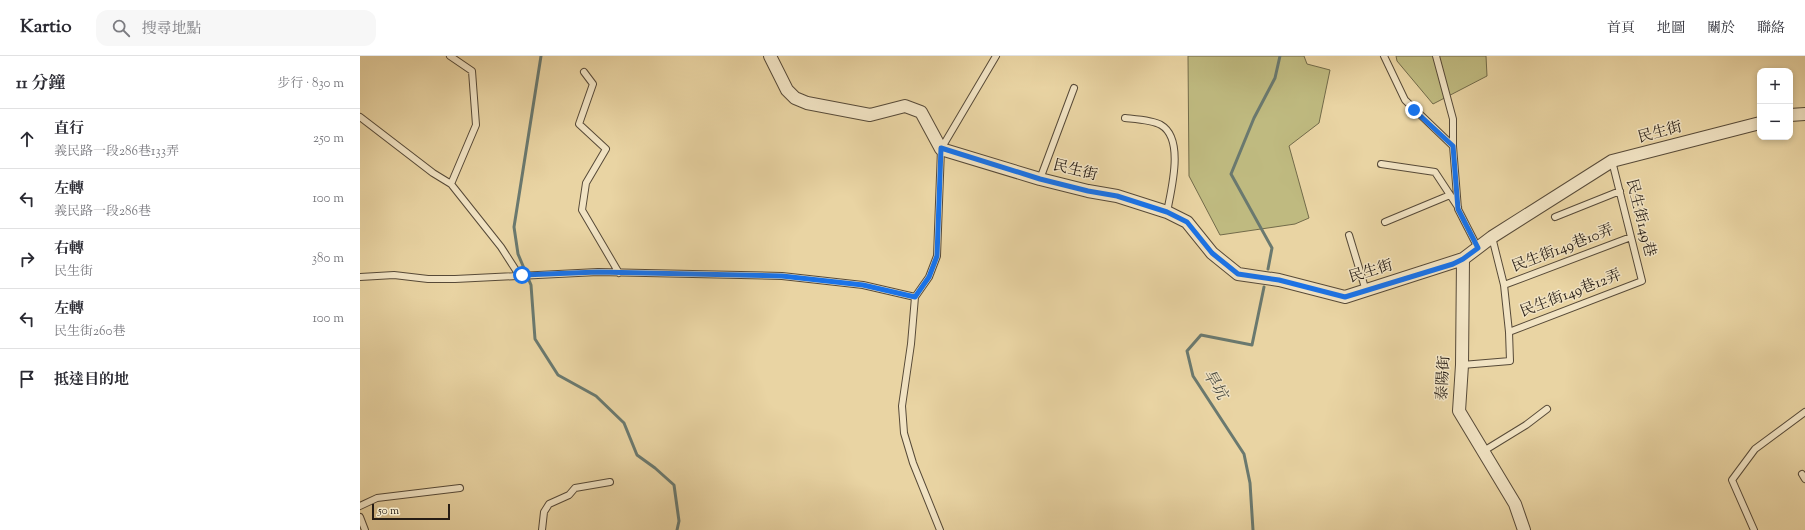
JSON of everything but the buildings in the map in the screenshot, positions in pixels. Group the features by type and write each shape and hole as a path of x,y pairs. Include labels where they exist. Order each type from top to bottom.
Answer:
{"street":[{"path":"770,56 787,90 795,98 807,103 870,115 905,106 921,112 941,148"},
{"path":"1793,115 1805,114"},
{"name":"民生街","path":"941,148 1040,179 1088,191 1117,196 1167,212 1187,222 1212,253 1238,274 1279,280 1345,297 1463,259 1492,237 1612,161 1757,124"},
{"name":"泰陽街","path":"1463,259 1462,365 1458,411 1515,504 1524,530"}],"lane":[{"path":"450,56 472,71 476,125 451,184"},
{"path":"940,530 912,463 904,433 902,406 911,344 915,297 929,277 937,256 941,148 996,56"},
{"path":"1384,56 1405,100 1453,146"},
{"path":"1436,56 1453,119 1453,146 1458,209"},
{"path":"584,72 593,84 579,124 606,149 586,184 582,210 619,273"},
{"path":"1040,179 1074,88"},
{"path":"360,117 433,173 451,184 501,247 520,275"},
{"path":"1125,118 1160,124 1168,131 1173,147 1176,166 1167,212"},
{"name":"民生街149巷","path":"1612,161 1642,281"},
{"path":"1381,164 1435,172 1458,209 1478,248"},
{"path":"1555,217 1620,191"},
{"path":"1385,222 1450,195"},
{"path":"1348,235 1366,290"},
{"path":"1462,365 1510,361 1509,332 1504,285 1492,237"},
{"name":"民生街149巷10弄","path":"1504,285 1631,237"},
{"path":"360,277 394,275 428,280 598,272 782,276 863,285 915,297"},
{"name":"民生街149巷12弄","path":"1509,332 1642,281"},
{"path":"1482,452 1526,425 1547,409"},
{"path":"1754,530 1732,480 1755,449 1805,412"},
{"path":"542,530 544,512 549,504 569,495 575,488 610,482"},
{"path":"360,506 378,498 460,488"},
{"path":"360,517 365,530"}],"shaded area":[{"path":"1188,56 1304,56 1307,64 1330,70 1319,123 1289,146 1309,218 1295,224 1220,235 1189,176"},
{"path":"1396,56 1486,56 1487,76 1433,104 1397,61"}],"waterway":[{"path":"541,56 514,227 518,254 531,285 535,339 558,375 596,396 624,423 637,455 655,468 674,485 679,521 677,530"},
{"name":"旱坑","path":"1268,269 1272,248 1231,174 1254,118 1275,78 1280,56"},
{"name":"旱坑","path":"1253,530 1250,483 1244,454 1193,376 1187,351 1201,335 1252,345 1264,287"}],"route":[{"path":"522,275 598,272 782,276 863,285 915,297 929,277 937,256 941,148 1040,179 1088,191 1117,196 1167,212 1187,222 1212,253 1238,274 1279,280 1345,297 1453,264 1478,248 1458,209 1453,146 1414,110"}]}
